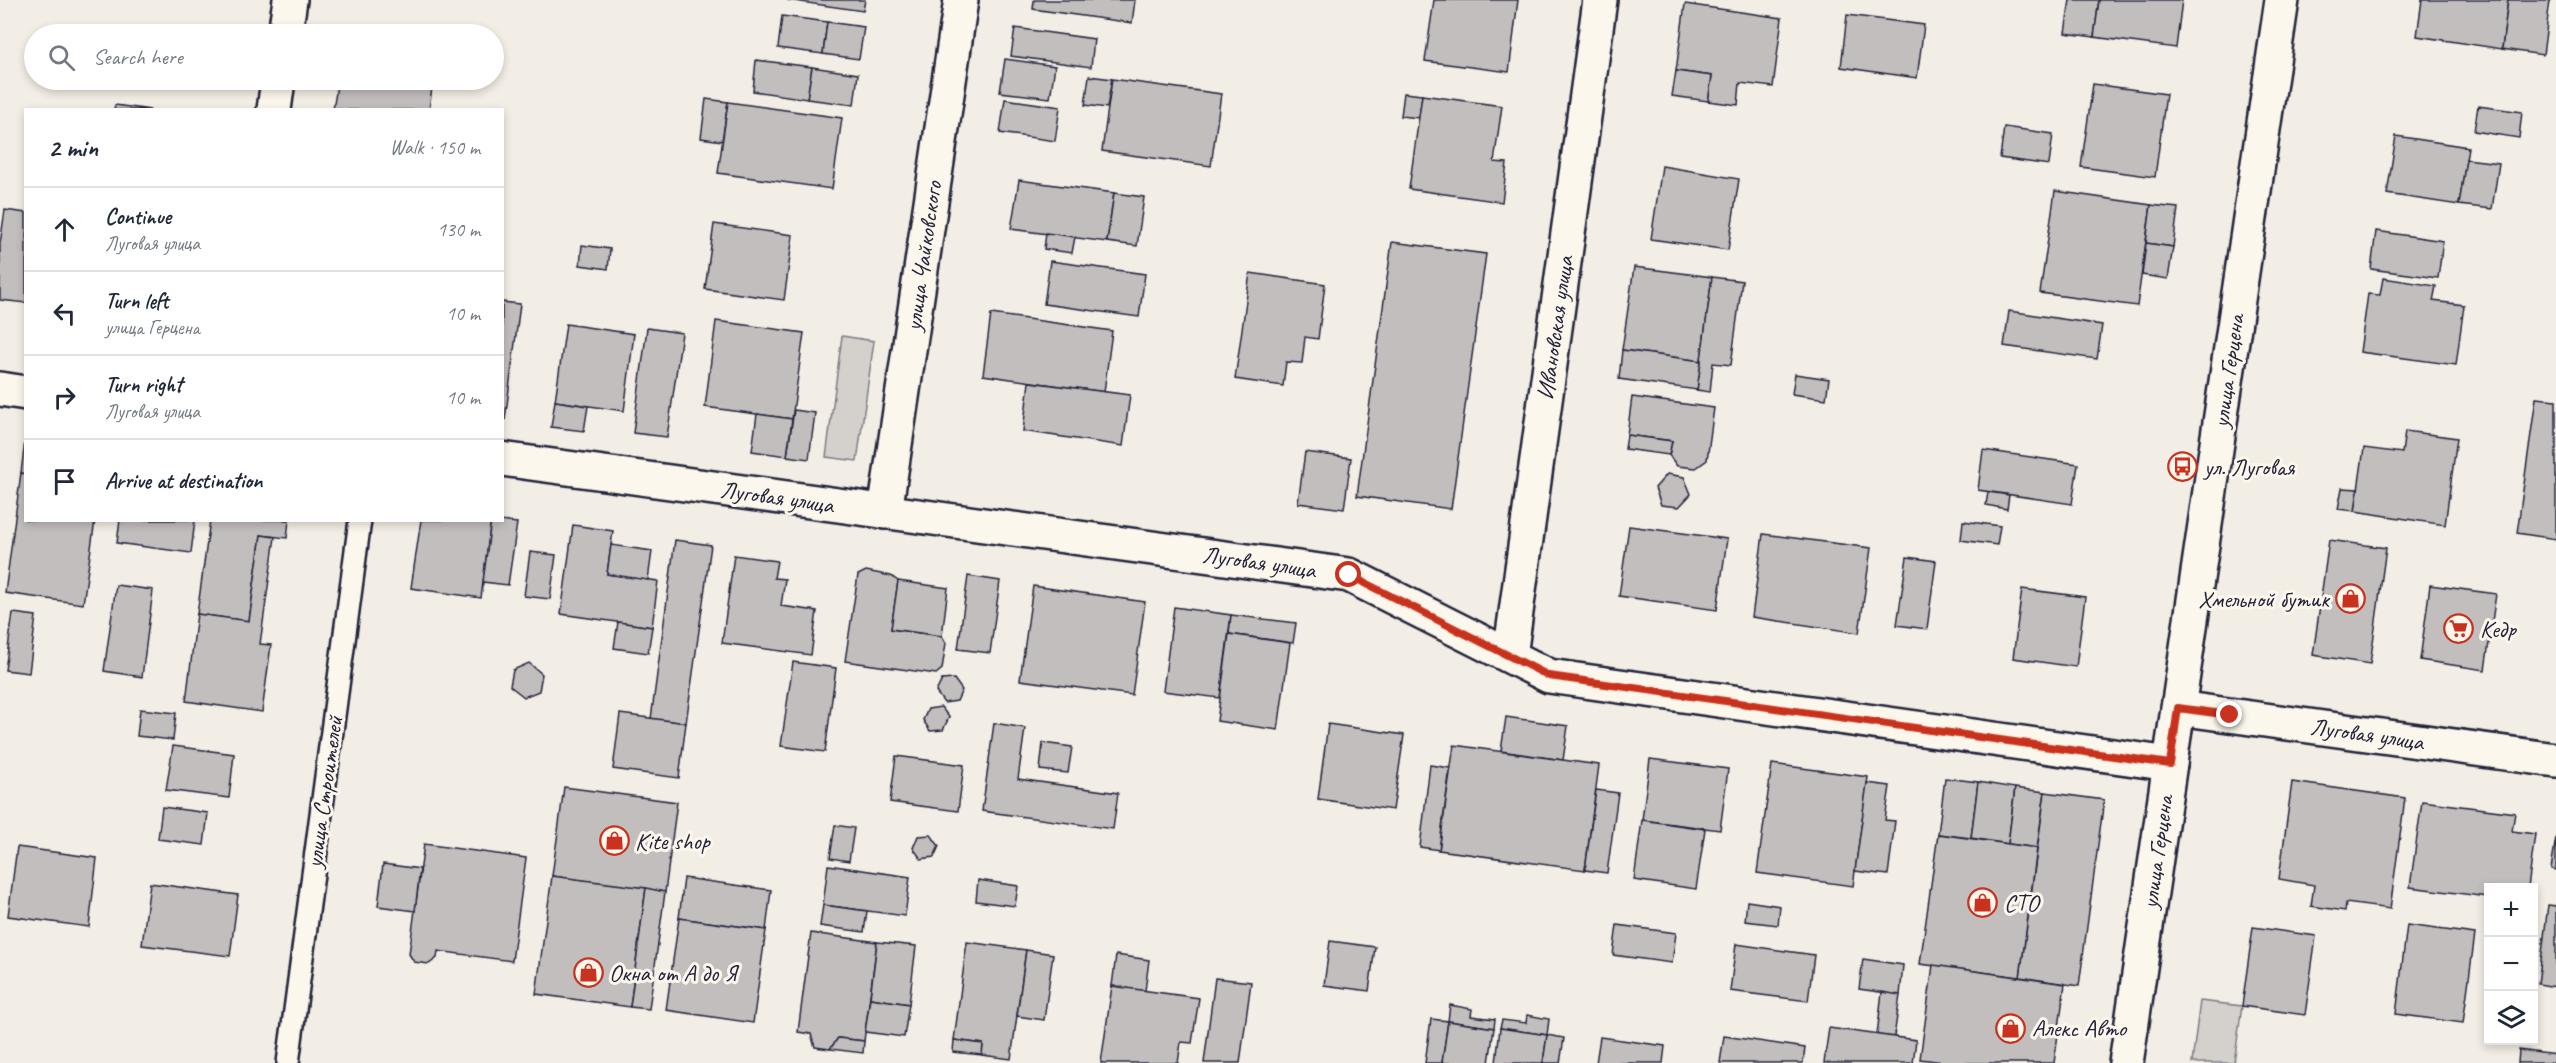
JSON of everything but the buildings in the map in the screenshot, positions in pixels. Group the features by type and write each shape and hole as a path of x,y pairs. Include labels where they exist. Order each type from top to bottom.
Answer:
{"street":[{"path":"286,24 290,0"},
{"name":"улица Чайковского","path":"885,512 962,0"},
{"name":"Ивановская улица","path":"1510,656 1600,0"},
{"name":"улица Герцена","path":"2126,1063 2282,0"},
{"path":"274,108 277,90"},
{"path":"0,389 24,393"},
{"name":"Луговая улица","path":"504,459 1349,575 1549,676 2170,764"},
{"name":"Луговая улица","path":"2178,708 2556,760"}],"lane":[{"name":"улица Строителей","path":"288,1063 360,522"}],"shaded area":[{"path":"842,336 874,341 857,461 826,457"},
{"path":"2200,1001 2242,1006 2234,1063 2192,1063"}],"place":[{"name":"ул. Луговая","path":"2183,467"},
{"name":"Хмельной бутик","path":"2350,599"},
{"name":"Кедр","path":"2459,629"},
{"name":"Kite shop","path":"614,841"},
{"name":"СТО","path":"1983,903"},
{"name":"Окна от А до Я","path":"588,973"},
{"name":"Алекс Авто","path":"2011,1028"}],"route":[{"path":"1349,575 1549,676 2170,764 2178,708 2230,715"}]}
